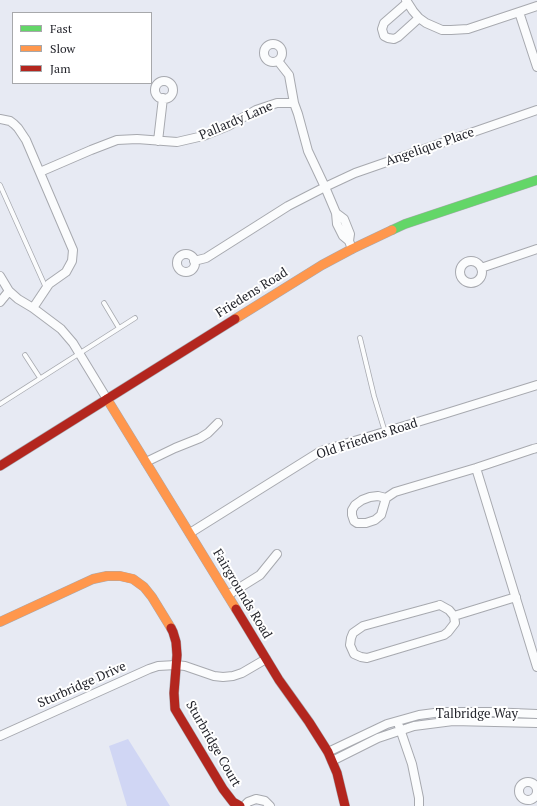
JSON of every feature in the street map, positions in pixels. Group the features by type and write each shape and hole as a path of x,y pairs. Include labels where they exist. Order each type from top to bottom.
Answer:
{"street":[{"path":"419,18 398,37 394,39 384,36 382,30 384,23 406,2 419,18 442,30 468,28 537,6"},
{"path":"519,12 537,67"},
{"path":"278,61 289,75 294,103 308,151 336,213 344,219 350,234 350,245"},
{"path":"158,141 163,98"},
{"name":"Pallardy Lane","path":"40,172 117,140 138,139 177,142 203,136 230,125 256,110 277,103 294,103"},
{"name":"Angelique Place","path":"194,262 206,258 288,206 355,173 537,110"},
{"path":"0,119 10,121 18,128 26,140 73,250 72,261 66,272 49,284 33,308"},
{"name":"Friedens Road","path":"0,466 322,265 350,245 405,224 537,180"},
{"path":"481,268 537,249"},
{"path":"0,276 9,291 61,329 73,342 107,399"},
{"path":"0,302 9,291"},
{"name":"Old Friedens Road","path":"190,533 321,451 537,385"},
{"name":"Fairgrounds Road","path":"107,399 279,680 328,752 338,773 345,806"},
{"path":"146,462 200,438 208,433 218,423"},
{"path":"386,498 395,492 537,448"},
{"path":"476,468 537,667"},
{"path":"228,595 260,575 277,554"},
{"path":"0,622 93,579 107,576 120,576 133,579 144,587 152,597 173,632 176,642 176,665"},
{"path":"454,616 516,597"},
{"path":"440,605 449,610 454,616 452,628 444,635 367,658 354,654 350,644 354,633 363,626 440,605"},
{"name":"Sturbridge Drive","path":"0,736 158,666 185,666 214,676 223,677 242,673 266,659"},
{"name":"Sturbridge Court","path":"176,665 174,693 175,709 225,793 233,802 240,806"},
{"name":"Talbridge Way","path":"328,752 387,724 419,715 442,712 537,714"},
{"path":"398,720 412,764 419,798 419,806"},
{"name":"Talbridge Way","path":"332,761 378,738 414,726 453,722 537,723"},
{"name":"Sturbridge Court","path":"244,806 248,802 256,800 264,801 270,806"}],"lane":[{"path":"0,185 46,288"},
{"path":"104,303 119,328"},
{"path":"0,404 135,318"},
{"path":"360,338 374,396 385,432"},
{"path":"25,355 40,378"}],"shaded area":[{"path":"128,739 170,806 127,806 109,746"}],"traffic: fast":[{"path":"392,230 405,224 537,180"}],"traffic: slow":[{"path":"235,319 322,265 392,230"},
{"path":"107,399 236,609"},
{"path":"0,622 93,579 107,576 120,576 133,579 144,587 171,628"}],"traffic: jam":[{"path":"0,466 235,319"},
{"path":"236,609 279,680 328,752 337,773 345,806"},
{"path":"171,628 176,642 177,655 174,693 175,709 223,789 233,802 240,806"}]}
